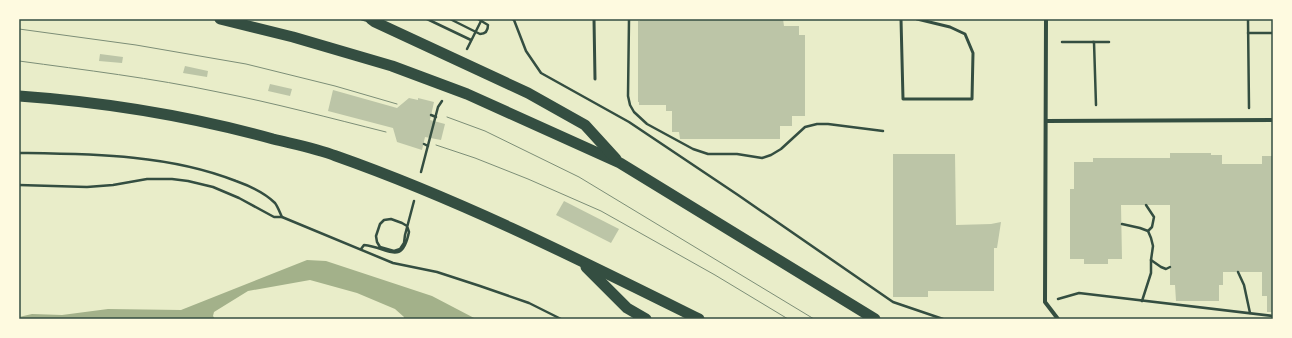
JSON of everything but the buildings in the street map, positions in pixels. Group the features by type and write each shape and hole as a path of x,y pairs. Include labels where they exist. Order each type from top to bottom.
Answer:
{"highway":[{"path":"220,19 293,37 392,66 467,94 620,163 875,319"},
{"path":"373,21 528,93 585,125 620,163"},
{"path":"19,96 144,110 239,130 334,155 434,193 580,260 700,319"},
{"path":"580,260 627,308 646,319"}],"street":[{"path":"1046,19 1046,302 1058,319"},
{"path":"1046,121 1273,120"}],"lane":[{"path":"362,19 373,21"},
{"path":"594,19 595,79"},
{"path":"901,19 903,99 972,99 972,53 965,34 950,27 917,19"}],"path":[{"path":"427,19 471,40 482,19"},
{"path":"450,19 480,34 483,34 486,32 488,25 478,19"},
{"path":"514,19 526,50 541,73 630,122 893,302 943,319"},
{"path":"629,19 628,96 630,105 634,112 647,124 693,149 708,154 737,154 762,158 781,149 805,127 817,124 883,131"},
{"path":"1248,19 1250,120"},
{"path":"1248,33 1273,33"},
{"path":"1096,105 1094,42 1062,42 1110,42"},
{"path":"426,151 438,107"},
{"path":"431,115 436,117"},
{"path":"424,144 428,146"},
{"path":"19,153 124,157 152,160 215,173 254,187 276,204 282,217"},
{"path":"19,185 87,187 113,185 147,179 172,179 213,187 239,198 274,218 282,217 393,263 437,272 487,288 529,303 561,319"},
{"path":"1146,205 1154,217 1152,227 1148,231"},
{"path":"361,249 364,245 373,246 394,253 400,252 404,248 409,232 407,226 390,219 384,220 380,224 376,236 380,247 394,251 400,249 404,243 405,235"},
{"path":"1122,224 1148,231 1151,238 1153,246 1150,260 1150,272 1142,301"},
{"path":"1150,260 1166,269 1170,267"},
{"path":"1238,272 1244,285 1250,313"},
{"path":"1046,302 1079,293 1273,316"}],"shaded area":[{"path":"307,260 326,261 432,296 476,319 404,319 404,317 395,309 357,293 310,280 248,291 214,312 213,316 215,319 19,319 19,317 32,314 62,315 108,309 181,310"}],"tram line":[{"path":"19,29 136,45 246,64 335,86 397,104"},
{"path":"19,61 193,87 239,96 386,132"},
{"path":"447,117 485,131 579,177 814,319"},
{"path":"436,145 475,158 528,179 601,211 715,275 788,319"}]}
